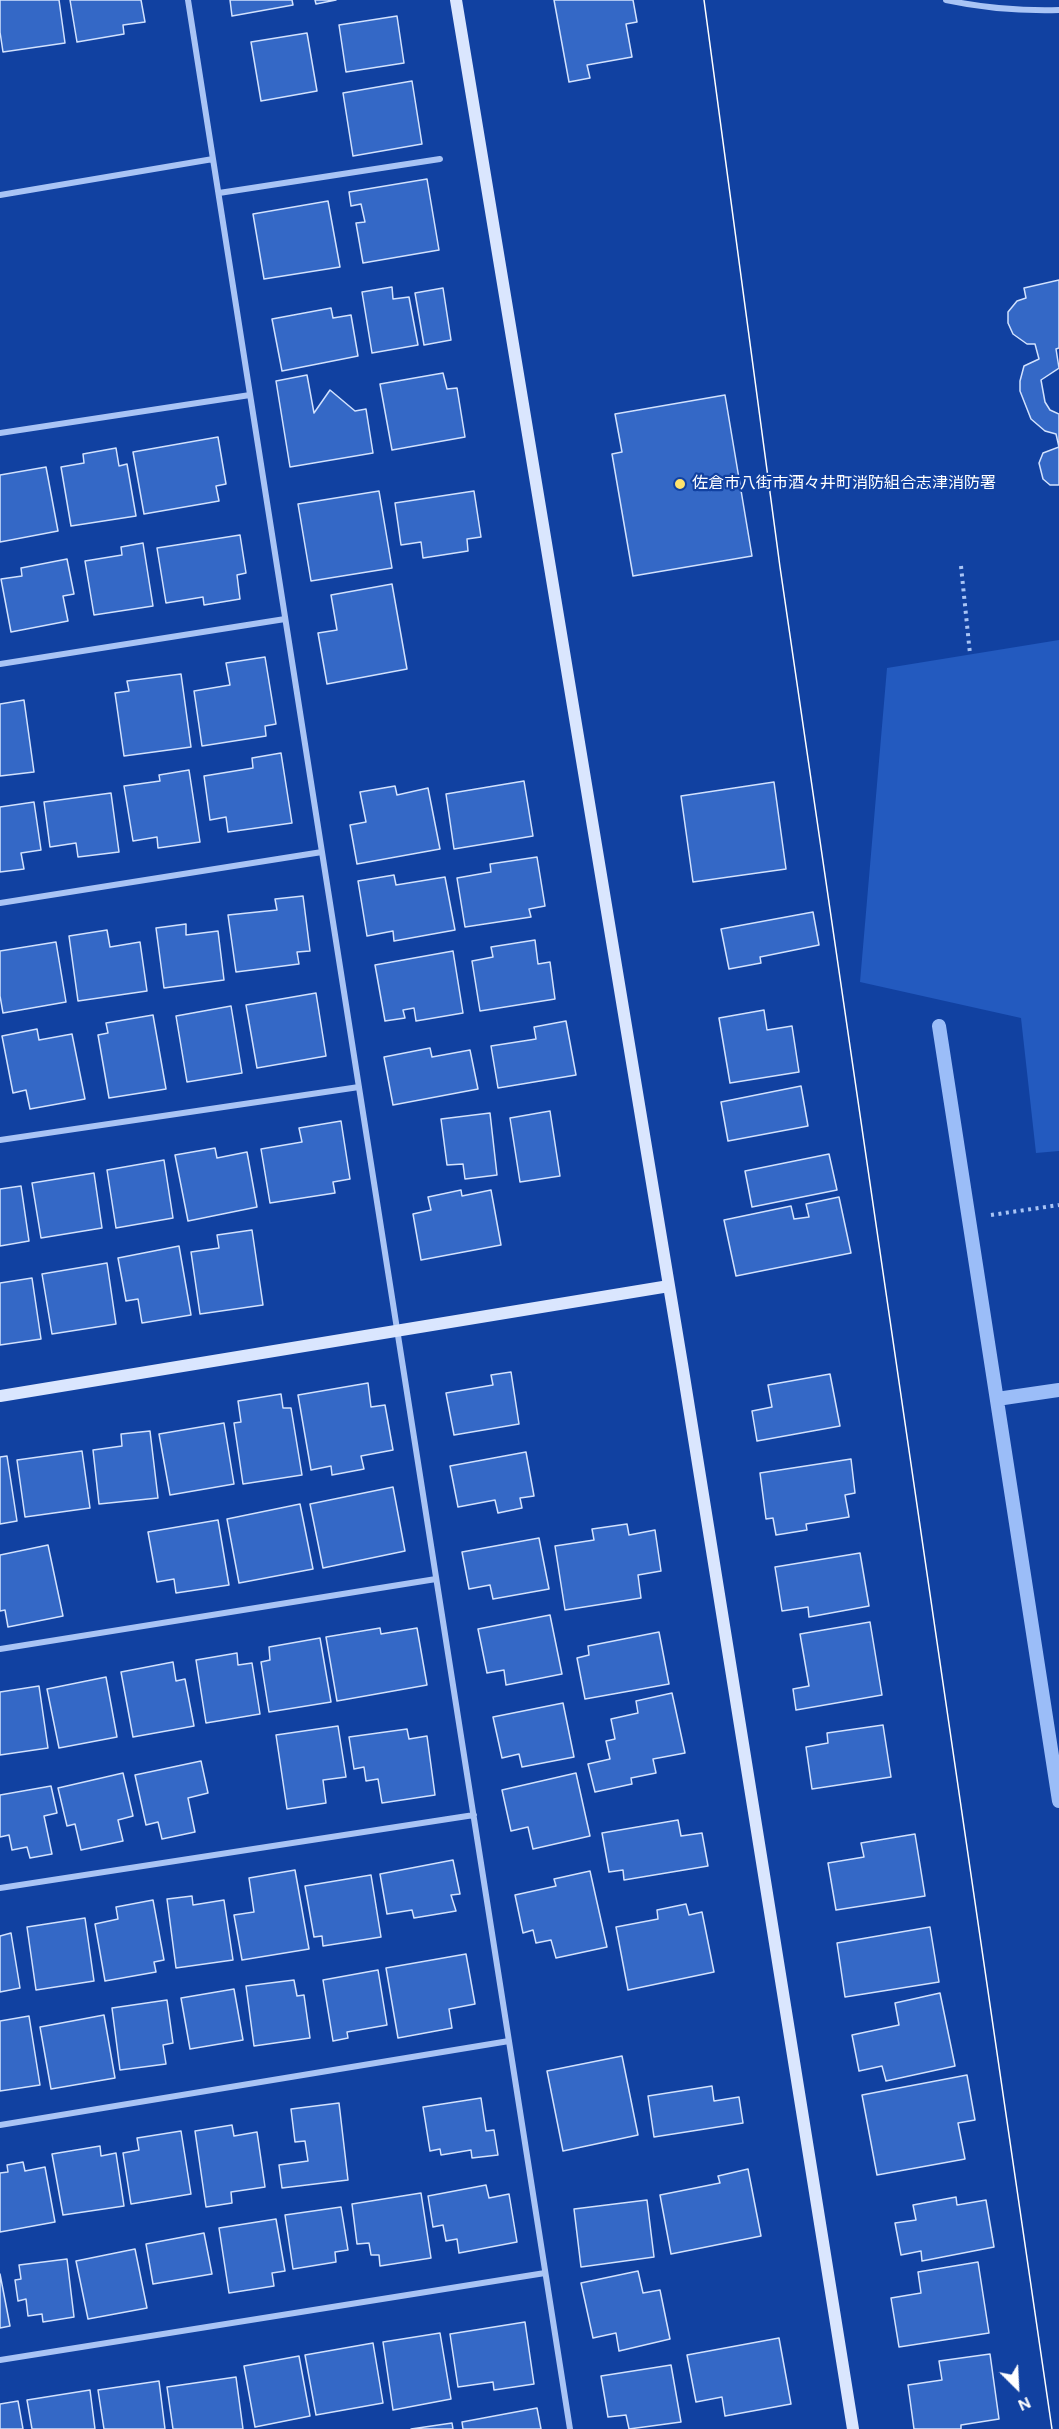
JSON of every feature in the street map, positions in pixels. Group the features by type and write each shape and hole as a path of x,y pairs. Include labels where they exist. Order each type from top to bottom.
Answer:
{"street":[{"path":"188,0 570,2429"},
{"path":"456,0 669,1286 853,2429"},
{"path":"946,0 1024,11 1059,10"},
{"path":"0,195 213,159"},
{"path":"219,193 440,159"},
{"path":"0,433 250,394"},
{"path":"0,664 285,619"},
{"path":"0,903 322,852"},
{"path":"0,1140 359,1087"},
{"path":"0,1396 669,1286"},
{"path":"0,1648 436,1579"},
{"path":"0,1888 474,1815"},
{"path":"0,2125 509,2041"},
{"path":"0,2360 545,2273"}],"path":[{"path":"961,566 970,654"},
{"path":"992,1215 1059,1205"}],"shaded area":[{"path":"1059,640 1059,1151 1036,1153 1021,1018 860,982 887,668"}],"building":[{"path":"0,0 59,0 65,43 3,52 0,32"},
{"path":"70,0 141,0 145,22 123,25 124,34 77,42"},
{"path":"230,0 292,0 293,5 232,16"},
{"path":"315,0 336,0 316,4"},
{"path":"554,0 633,0 637,22 626,24 632,57 587,65 590,78 569,82"},
{"path":"397,16 404,63 346,72 339,25"},
{"path":"307,33 317,91 261,101 251,42"},
{"path":"412,81 422,144 353,156 343,93"},
{"path":"427,179 439,250 363,263 356,223 365,222 361,204 351,206 349,192"},
{"path":"328,201 340,267 264,279 253,214"},
{"path":"1059,280 1059,348 1056,349 1059,368 1041,380 1045,402 1050,410 1059,414 1059,447 1056,434 1045,431 1031,419 1020,391 1024,366 1039,359 1035,344 1027,344 1013,334 1008,323 1008,312 1017,301 1026,298 1024,288"},
{"path":"392,287 393,299 409,297 418,345 372,353 362,292"},
{"path":"443,288 451,340 424,345 415,293"},
{"path":"331,308 333,318 351,315 358,356 282,371 272,319"},
{"path":"443,373 447,389 457,388 465,437 392,450 380,384"},
{"path":"307,375 314,413 330,390 355,411 366,409 373,453 290,467 276,381"},
{"path":"725,395 752,556 633,576 612,454 622,452 615,414"},
{"path":"218,437 226,484 216,486 219,501 144,514 133,452"},
{"path":"1059,447 1059,485 1050,485 1043,479 1039,463 1043,453"},
{"path":"116,448 119,466 127,464 136,516 71,526 61,467 84,463 83,454"},
{"path":"46,467 58,531 0,542 0,475"},
{"path":"379,491 392,568 311,581 298,504"},
{"path":"474,491 481,537 467,539 468,551 423,558 421,542 401,545 395,503"},
{"path":"240,535 246,573 237,575 240,599 204,605 203,597 166,603 157,548"},
{"path":"143,543 153,606 94,615 85,561 122,555 121,547"},
{"path":"67,559 74,594 63,596 68,621 11,632 1,579 22,576 21,568"},
{"path":"392,584 407,669 327,684 318,633 337,630 331,595"},
{"path":"265,657 276,724 265,726 266,736 202,746 194,691 230,685 226,663"},
{"path":"181,674 191,747 124,756 115,693 129,691 127,681"},
{"path":"24,700 34,772 0,776 0,704"},
{"path":"281,753 292,823 228,832 226,817 210,820 204,776 253,768 252,758"},
{"path":"189,770 200,842 158,848 157,837 133,841 124,786 160,781 159,775"},
{"path":"524,781 533,836 454,849 446,794"},
{"path":"774,782 786,869 693,882 681,796"},
{"path":"395,786 397,795 428,788 440,849 357,864 350,825 366,822 360,792"},
{"path":"111,793 119,852 78,857 76,843 50,847 44,802"},
{"path":"34,802 41,850 21,853 24,869 0,872 0,807"},
{"path":"537,857 545,906 529,909 531,917 465,927 457,878 491,872 490,864"},
{"path":"394,875 396,885 445,877 455,930 394,941 393,931 367,936 358,881"},
{"path":"303,896 310,951 297,952 299,964 236,972 228,915 277,910 275,899"},
{"path":"813,912 819,945 760,957 761,963 729,969 721,929"},
{"path":"186,924 186,935 218,931 224,980 164,988 156,928"},
{"path":"107,930 110,947 140,942 147,991 78,1001 69,936"},
{"path":"535,940 538,964 550,962 555,999 480,1011 472,961 493,957 491,947"},
{"path":"56,942 66,1002 3,1013 0,996 0,951"},
{"path":"453,951 463,1013 416,1021 414,1008 403,1010 405,1018 385,1021 375,965"},
{"path":"316,993 326,1056 257,1068 246,1005"},
{"path":"231,1006 242,1073 187,1082 176,1016"},
{"path":"764,1010 767,1030 792,1026 799,1072 730,1083 719,1018"},
{"path":"153,1015 166,1089 109,1098 98,1035 108,1033 106,1023"},
{"path":"566,1021 576,1075 498,1088 491,1046 536,1039 534,1027"},
{"path":"37,1029 39,1040 72,1034 85,1099 30,1109 26,1090 13,1093 2,1036"},
{"path":"430,1048 432,1057 470,1050 478,1089 393,1105 384,1057"},
{"path":"801,1086 808,1126 728,1141 721,1102"},
{"path":"550,1111 560,1176 520,1182 510,1118"},
{"path":"490,1113 497,1175 465,1179 463,1164 447,1165 441,1119"},
{"path":"341,1121 350,1179 333,1182 335,1193 270,1203 261,1149 302,1142 299,1128"},
{"path":"215,1148 217,1158 247,1152 257,1207 188,1221 175,1155"},
{"path":"829,1154 837,1190 752,1207 745,1171"},
{"path":"164,1160 173,1218 116,1228 107,1170"},
{"path":"94,1173 102,1228 41,1238 32,1183"},
{"path":"21,1186 29,1241 0,1246 0,1189"},
{"path":"461,1190 462,1196 491,1190 501,1245 421,1260 413,1214 431,1210 428,1197"},
{"path":"839,1197 851,1253 736,1276 724,1220 791,1206 794,1219 809,1217 806,1204"},
{"path":"252,1230 263,1305 200,1314 191,1252 219,1248 217,1235"},
{"path":"179,1246 191,1315 142,1323 138,1299 126,1301 118,1258"},
{"path":"107,1263 116,1324 52,1334 42,1274"},
{"path":"32,1278 41,1339 0,1345 0,1283"},
{"path":"511,1372 519,1424 454,1435 446,1393 493,1385 491,1375"},
{"path":"830,1374 840,1426 757,1441 752,1411 772,1407 768,1385"},
{"path":"368,1383 371,1407 385,1405 393,1450 361,1456 364,1469 332,1475 331,1466 311,1470 298,1395"},
{"path":"281,1394 283,1408 291,1408 302,1475 243,1484 234,1423 241,1422 238,1401"},
{"path":"224,1423 234,1484 170,1495 159,1434"},
{"path":"150,1431 158,1498 99,1504 93,1450 122,1446 121,1434"},
{"path":"82,1451 90,1508 25,1517 17,1460"},
{"path":"526,1452 534,1496 520,1498 522,1508 498,1513 495,1500 458,1507 450,1466"},
{"path":"7,1456 17,1521 0,1524 0,1457"},
{"path":"851,1459 855,1493 845,1495 849,1517 806,1524 807,1530 776,1535 773,1518 766,1519 760,1473"},
{"path":"393,1487 405,1551 323,1568 310,1504"},
{"path":"300,1504 313,1569 239,1583 227,1519"},
{"path":"218,1520 229,1585 176,1593 174,1579 157,1582 148,1532"},
{"path":"627,1524 629,1535 655,1530 661,1571 638,1575 641,1598 565,1610 555,1546 594,1540 592,1529"},
{"path":"539,1538 549,1589 493,1599 490,1585 469,1589 462,1552"},
{"path":"48,1545 63,1616 8,1627 5,1610 0,1611 0,1555"},
{"path":"860,1553 869,1606 809,1617 808,1607 782,1611 775,1567"},
{"path":"550,1615 562,1674 506,1685 504,1670 487,1673 478,1629"},
{"path":"870,1622 882,1695 796,1710 793,1689 809,1686 800,1634"},
{"path":"380,1628 381,1634 417,1628 427,1685 337,1701 326,1637"},
{"path":"659,1632 669,1684 585,1699 577,1658 589,1655 588,1646"},
{"path":"320,1638 331,1702 269,1712 261,1662 270,1660 269,1647"},
{"path":"237,1653 238,1665 252,1663 260,1714 206,1723 196,1660"},
{"path":"173,1662 176,1681 185,1679 194,1726 133,1737 121,1672"},
{"path":"106,1677 117,1737 59,1748 47,1689"},
{"path":"39,1686 48,1748 0,1755 0,1692"},
{"path":"672,1693 685,1753 653,1759 656,1773 631,1778 632,1784 595,1792 588,1764 610,1759 606,1741 615,1739 611,1719 638,1713 636,1701"},
{"path":"563,1703 574,1757 522,1767 519,1754 502,1758 493,1717"},
{"path":"883,1725 891,1777 812,1789 806,1747 828,1743 827,1733"},
{"path":"338,1726 346,1777 323,1780 326,1803 287,1809 276,1735"},
{"path":"407,1729 409,1739 427,1736 435,1795 382,1803 378,1779 366,1781 364,1767 354,1769 349,1737"},
{"path":"201,1761 208,1793 188,1798 195,1832 162,1839 158,1822 146,1825 135,1775"},
{"path":"123,1773 133,1816 118,1820 123,1841 81,1850 75,1824 67,1826 58,1788"},
{"path":"576,1773 590,1836 533,1849 528,1827 511,1831 502,1790"},
{"path":"51,1786 57,1813 44,1816 52,1854 30,1858 27,1847 12,1850 9,1835 0,1837 0,1795"},
{"path":"678,1820 681,1836 702,1833 708,1866 624,1880 623,1870 609,1872 602,1833"},
{"path":"915,1834 925,1896 836,1910 828,1863 864,1857 861,1843"},
{"path":"453,1860 460,1894 451,1895 456,1911 414,1918 412,1910 387,1914 380,1874"},
{"path":"295,1870 309,1949 242,1960 234,1915 254,1912 249,1878"},
{"path":"590,1871 607,1947 556,1958 551,1940 536,1943 533,1930 523,1933 515,1895 556,1886 554,1879"},
{"path":"371,1875 381,1937 323,1946 322,1936 314,1937 305,1886"},
{"path":"192,1896 193,1905 224,1900 233,1960 176,1968 167,1899"},
{"path":"153,1900 164,1960 154,1962 156,1972 105,1981 95,1924 118,1919 116,1907"},
{"path":"686,1904 689,1915 702,1912 714,1972 628,1990 616,1927 658,1919 657,1910"},
{"path":"85,1918 94,1981 36,1990 27,1927"},
{"path":"930,1927 939,1982 845,1997 837,1943"},
{"path":"11,1933 20,1988 0,1992 0,1936"},
{"path":"466,1954 475,2004 449,2009 452,2028 398,2038 386,1968"},
{"path":"378,1970 387,2025 347,2032 348,2038 333,2041 323,1980"},
{"path":"294,1980 297,1996 304,1995 310,2038 254,2046 246,1986"},
{"path":"234,1989 243,2040 190,2049 181,1998"},
{"path":"940,1993 955,2066 886,2081 882,2066 859,2071 852,2035 899,2025 895,2003"},
{"path":"167,2000 173,2043 163,2045 166,2064 120,2070 112,2008"},
{"path":"104,2015 115,2078 51,2089 40,2027"},
{"path":"29,2016 40,2085 0,2091 0,2021"},
{"path":"622,2056 638,2135 563,2151 547,2071"},
{"path":"967,2075 975,2120 958,2123 965,2159 877,2175 862,2095"},
{"path":"712,2086 714,2101 739,2097 743,2123 654,2137 648,2096"},
{"path":"481,2098 486,2131 494,2130 498,2155 472,2158 471,2150 441,2155 440,2149 430,2151 423,2107"},
{"path":"339,2103 348,2180 282,2188 279,2165 308,2161 305,2141 295,2142 291,2109"},
{"path":"232,2125 234,2136 257,2132 265,2187 231,2192 232,2203 206,2207 195,2131"},
{"path":"181,2131 191,2194 131,2204 123,2153 139,2150 137,2138"},
{"path":"100,2146 101,2156 116,2153 124,2206 63,2215 52,2154"},
{"path":"23,2162 25,2171 45,2167 55,2222 0,2232 0,2173 8,2172 7,2165"},
{"path":"748,2169 761,2236 671,2254 660,2195 720,2183 718,2176"},
{"path":"486,2185 489,2198 509,2194 517,2242 459,2253 457,2239 446,2241 443,2225 433,2227 428,2196"},
{"path":"421,2193 431,2258 380,2266 379,2255 371,2255 369,2243 357,2244 352,2204"},
{"path":"956,2197 957,2205 986,2200 994,2247 922,2261 921,2251 901,2255 895,2223 916,2220 913,2205"},
{"path":"647,2200 654,2257 581,2267 574,2209"},
{"path":"341,2207 348,2250 335,2252 336,2262 293,2269 285,2215"},
{"path":"276,2219 285,2271 272,2273 274,2286 229,2293 219,2228"},
{"path":"204,2233 212,2274 153,2284 146,2244"},
{"path":"135,2249 147,2308 88,2319 76,2261"},
{"path":"67,2259 74,2317 43,2322 42,2314 28,2316 26,2299 18,2301 15,2280 21,2279 19,2265"},
{"path":"978,2262 989,2333 899,2347 891,2298 921,2293 918,2272"},
{"path":"638,2271 643,2293 660,2290 670,2339 619,2351 616,2333 593,2338 581,2283"},
{"path":"0,2274 10,2326 0,2328"},
{"path":"525,2322 534,2384 494,2390 493,2382 458,2387 450,2334"},
{"path":"440,2333 451,2399 393,2410 383,2342"},
{"path":"779,2338 791,2404 725,2416 722,2397 696,2402 687,2355"},
{"path":"373,2343 383,2403 316,2415 305,2355"},
{"path":"990,2354 999,2419 961,2425 961,2429 914,2429 908,2385 942,2380 939,2361"},
{"path":"299,2356 310,2416 255,2427 244,2366"},
{"path":"671,2365 681,2422 629,2429 626,2415 608,2417 601,2376"},
{"path":"236,2377 243,2429 173,2429 167,2387"},
{"path":"159,2381 165,2429 104,2429 98,2390"},
{"path":"90,2390 95,2429 32,2429 27,2400"},
{"path":"18,2401 23,2429 0,2429 0,2404"},
{"path":"537,2408 541,2429 463,2429 462,2422"},
{"path":"452,2423 453,2429 411,2429"}],"waterway":[{"path":"939,1026 1059,1801"},
{"path":"997,1399 1059,1390"}],"tram line":[{"path":"704,0 780,567 1052,2429"}],"place":[{"name":"佐倉市八街市酒々井町消防組合志津消防署","path":"680,484"}]}
